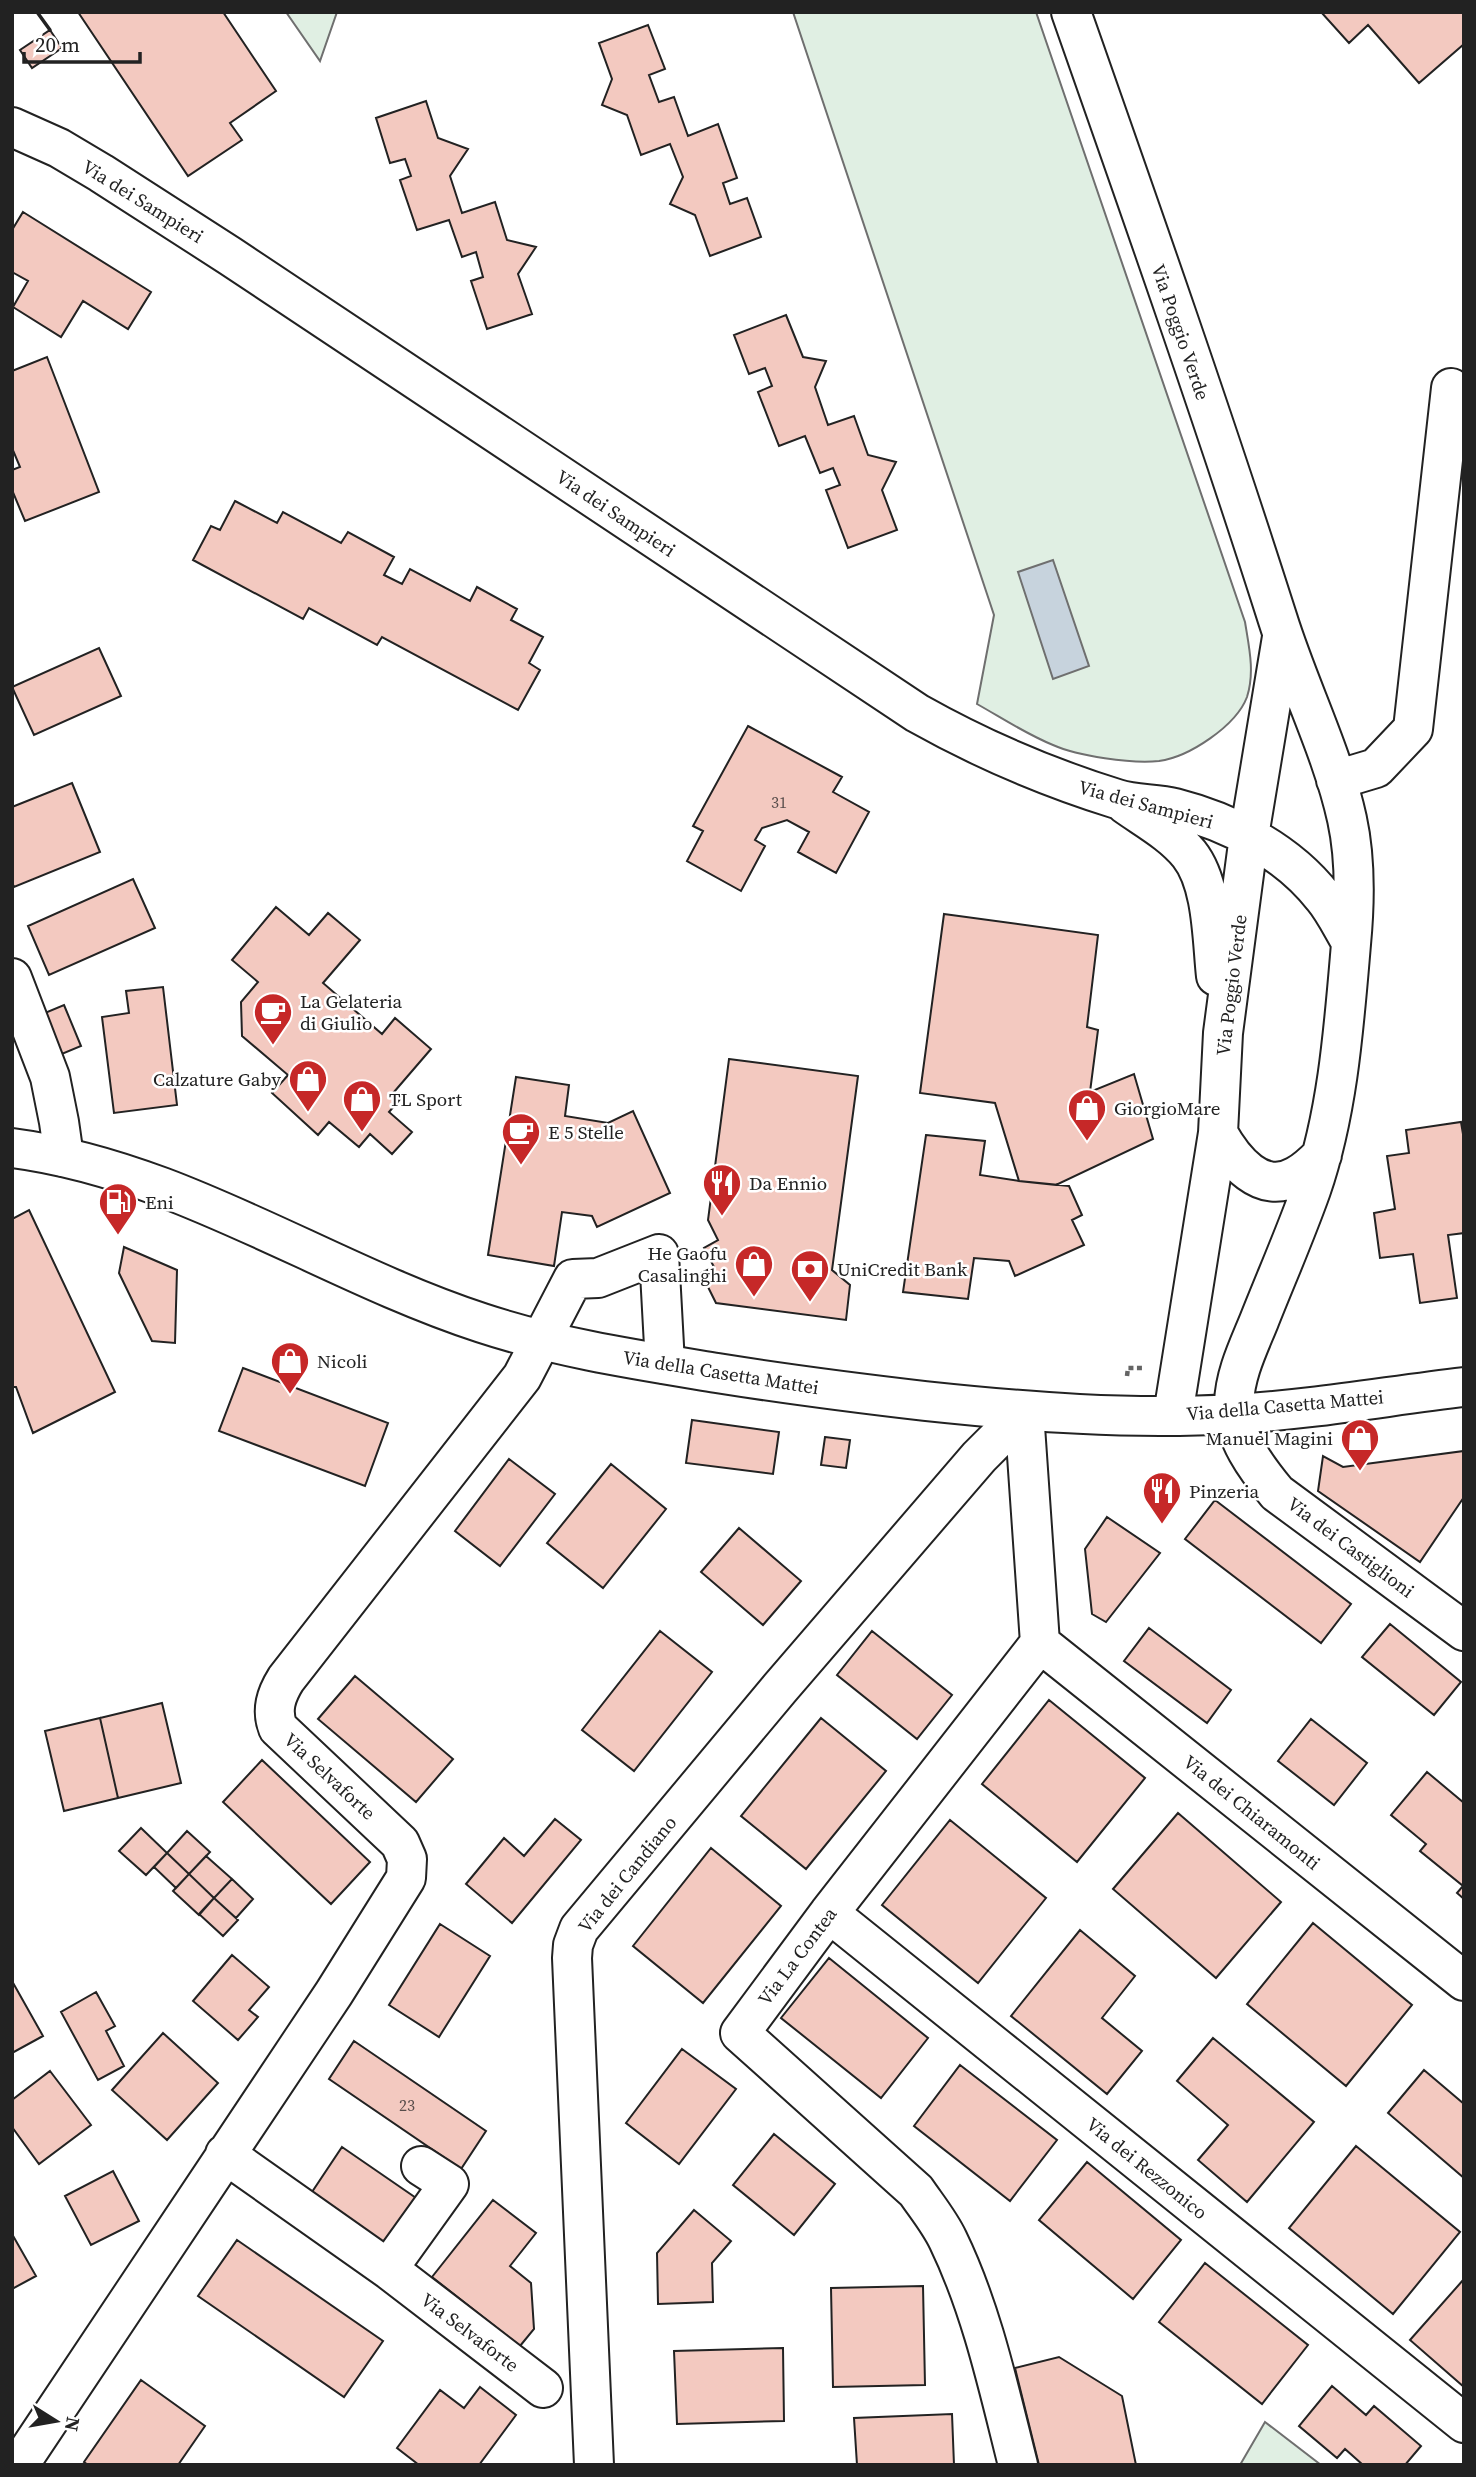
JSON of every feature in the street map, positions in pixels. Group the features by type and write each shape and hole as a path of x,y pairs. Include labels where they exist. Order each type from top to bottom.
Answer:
{"street":[{"name":"Via Poggio Verde","path":"1079,18 1283,635 1336,780 1347,818 1354,866 1352,942 1333,1099 1322,1155 1310,1194 1238,1375 1234,1414"},
{"name":"Via dei Sampieri","path":"12,127 59,148 230,256 916,712 1007,760 1120,800 1175,808 1249,836"},
{"path":"1336,780 1376,768 1413,729 1451,388"},
{"name":"Via Poggio Verde","path":"1173,1415 1218,1133 1223,1032 1249,836 1283,635"},
{"path":"1120,800 1181,845 1200,872 1208,900 1223,1032"},
{"path":"1249,836 1276,853 1311,883 1325,898 1352,942"},
{"path":"12,978 50,1077 64,1157"},
{"path":"1218,1133 1232,1158 1241,1167 1269,1181 1287,1181 1322,1155"},
{"name":"Via della Casetta Mattei","path":"12,1148 64,1157 127,1175 201,1202 424,1301 478,1322 543,1341 798,1386 1024,1412 1127,1417 1234,1414 1464,1387"},
{"name":"Via Selvaforte","path":"25,2462 406,1878 407,1859 400,1843 278,1728 274,1710 278,1693 286,1679 523,1377 573,1279 598,1278 659,1254 665,1364"},
{"path":"1024,1412 1040,1643"},
{"name":"Via dei Candiano","path":"594,2465 572,1958 579,1929 979,1457 1024,1412"},
{"name":"Via dei Castiglioni","path":"1234,1414 1245,1448 1277,1493 1464,1631"},
{"name":"Via La Contea","path":"1018,2465 977,2313 947,2238 931,2213 916,2191 740,2032 829,1913 1040,1643"},
{"name":"Via dei Chiaramonti","path":"1040,1643 1464,1981"},
{"name":"Via dei Rezzonico","path":"829,1913 1464,2423"},
{"name":"Via Selvaforte","path":"225,2154 388,2269 543,2388"},
{"path":"388,2269 449,2184 421,2166"}],"path":[{"path":"1127,1376 1128,1368 1146,1368"}],"green space":[{"path":"286,12 337,12 320,61"},
{"path":"793,12 1036,12 1245,622 1251,669 1247,697 1233,719 1197,747 1159,761 1090,756 1043,741 977,704 994,615"},
{"path":"1265,2422 1321,2465 1240,2465"}],"shaded area":[{"path":"1053,560 1089,666 1053,679 1018,572"}],"building":[{"path":"78,12 223,12 276,91 230,123 242,140 188,176"},
{"path":"1321,12 1464,12 1464,44 1419,83 1368,25 1349,43"},
{"path":"648,25 665,69 649,75 659,102 674,97 688,136 718,124 737,178 723,183 730,204 747,198 761,237 710,256 695,215 670,204 683,177 670,144 641,155 627,115 602,105 612,79 599,43"},
{"path":"50,30 62,48 32,68 20,50"},
{"path":"426,101 438,138 468,149 450,176 462,213 495,202 507,240 536,247 518,274 532,314 487,329 471,281 483,277 476,252 462,257 449,220 417,230 400,180 411,176 405,159 390,163 376,118"},
{"path":"23,212 151,292 128,329 83,301 61,337 13,307 28,281 12,272 12,230"},
{"path":"786,315 803,357 826,361 815,387 828,425 854,416 868,455 896,462 882,490 897,530 848,548 826,490 840,485 833,468 820,473 805,436 779,446 758,392 772,386 765,368 749,374 734,335"},
{"path":"47,357 99,492 25,521 12,490 12,470 20,467 12,448 12,371"},
{"path":"235,501 277,523 283,512 341,543 348,532 394,557 384,575 402,584 410,569 470,601 477,587 517,609 511,620 543,637 529,663 540,670 518,710 382,637 377,645 309,608 303,619 193,560 211,526 220,530"},
{"path":"99,648 121,696 34,735 12,687"},
{"path":"748,726 842,777 833,792 869,812 836,873 798,852 809,832 787,820 762,828 755,840 765,846 741,891 687,861 703,831 693,826"},
{"path":"72,783 100,852 14,887 12,807"},
{"path":"133,879 155,928 49,975 28,926"},
{"path":"276,907 309,935 328,913 360,940 323,983 382,1034 395,1018 431,1049 394,1092 401,1098 389,1112 412,1132 392,1154 370,1134 359,1147 329,1122 318,1135 272,1093 288,1075 242,1036 241,1002 258,982 232,960"},
{"path":"944,914 1098,935 1087,1027 1098,1030 1090,1092 1134,1074 1153,1139 1056,1185 1019,1181 995,1103 920,1093"},
{"path":"163,987 177,1105 114,1113 102,1017 129,1013 126,991"},
{"path":"64,1005 81,1046 57,1056 40,1015"},
{"path":"729,1059 858,1076 832,1270 850,1285 846,1320 716,1303 701,1273 714,1267 704,1248 718,1240 708,1220"},
{"path":"516,1077 569,1085 565,1116 608,1123 633,1111 670,1193 597,1227 592,1216 562,1212 554,1266 488,1255"},
{"path":"1461,1122 1464,1140 1464,1233 1448,1235 1457,1298 1420,1303 1413,1254 1380,1258 1374,1213 1395,1209 1387,1156 1409,1153 1406,1130"},
{"path":"926,1135 985,1141 980,1175 1069,1186 1082,1215 1072,1220 1084,1245 1015,1276 1009,1261 974,1258 968,1299 903,1292"},
{"path":"29,1210 115,1392 33,1433 16,1387 12,1387 12,1219"},
{"path":"124,1247 177,1270 175,1343 152,1341 119,1273"},
{"path":"243,1368 388,1423 365,1486 219,1431"},
{"path":"692,1420 779,1432 773,1474 686,1463"},
{"path":"825,1437 850,1440 846,1468 821,1465"},
{"path":"1464,1451 1464,1497 1420,1562 1318,1491 1323,1456 1343,1467"},
{"path":"509,1459 555,1494 500,1566 455,1531"},
{"path":"611,1464 666,1509 603,1588 547,1543"},
{"path":"1215,1500 1351,1604 1321,1643 1185,1539"},
{"path":"1107,1517 1160,1553 1106,1622 1092,1614 1085,1549"},
{"path":"739,1528 801,1581 763,1625 701,1572"},
{"path":"1390,1624 1461,1682 1434,1715 1362,1657"},
{"path":"1149,1628 1231,1690 1207,1723 1124,1661"},
{"path":"660,1631 712,1672 634,1771 582,1730"},
{"path":"872,1631 952,1695 917,1739 837,1675"},
{"path":"355,1676 453,1759 416,1802 318,1719"},
{"path":"1049,1700 1145,1778 1077,1862 982,1784"},
{"path":"162,1703 181,1783 118,1798 100,1718"},
{"path":"100,1718 118,1798 64,1811 45,1731"},
{"path":"821,1718 886,1771 806,1869 741,1816"},
{"path":"1311,1719 1367,1763 1334,1805 1278,1761"},
{"path":"262,1760 370,1862 331,1904 223,1802"},
{"path":"1427,1772 1464,1803 1464,1899 1457,1893 1463,1886 1420,1851 1426,1844 1391,1815"},
{"path":"1178,1813 1281,1902 1216,1978 1113,1889"},
{"path":"555,1819 581,1840 512,1923 466,1884 504,1838 524,1856"},
{"path":"950,1820 1046,1898 978,1983 882,1905"},
{"path":"141,1828 167,1853 146,1875 119,1851"},
{"path":"187,1831 210,1852 189,1874 167,1853"},
{"path":"711,1848 781,1906 703,2003 633,1946"},
{"path":"167,1853 189,1874 176,1888 154,1867"},
{"path":"206,1856 232,1879 214,1898 189,1874"},
{"path":"189,1874 214,1898 199,1915 173,1891"},
{"path":"232,1879 253,1899 236,1918 214,1898"},
{"path":"214,1898 238,1920 223,1936 199,1914"},
{"path":"1313,1923 1412,2005 1346,2086 1247,2004"},
{"path":"440,1924 490,1956 439,2037 389,2005"},
{"path":"1080,1930 1135,1976 1102,2018 1142,2051 1107,2094 1011,2016"},
{"path":"232,1955 269,1987 249,2010 258,2017 238,2040 193,2001"},
{"path":"829,1958 928,2038 881,2098 781,2018"},
{"path":"12,1981 43,2036 12,2053"},
{"path":"96,1992 115,2026 106,2031 124,2066 98,2080 61,2012"},
{"path":"163,2033 218,2083 167,2140 112,2090"},
{"path":"1213,2038 1314,2122 1247,2202 1198,2160 1228,2125 1177,2081"},
{"path":"354,2041 486,2131 461,2169 329,2079"},
{"path":"682,2049 736,2089 679,2164 626,2123"},
{"path":"960,2065 1057,2140 1010,2201 914,2126"},
{"path":"1424,2070 1464,2104 1464,2178 1388,2113"},
{"path":"50,2071 91,2125 39,2164 12,2127 12,2100"},
{"path":"774,2134 835,2184 794,2235 733,2185"},
{"path":"1356,2146 1460,2232 1393,2314 1289,2228"},
{"path":"342,2147 419,2200 387,2248 310,2195"},
{"path":"1087,2162 1181,2240 1133,2299 1039,2220"},
{"path":"113,2171 139,2221 91,2245 65,2196"},
{"path":"493,2200 536,2233 510,2266 531,2283 534,2329 520,2346 432,2277"},
{"path":"694,2210 731,2241 712,2263 713,2302 658,2304 657,2253"},
{"path":"12,2234 36,2276 12,2289"},
{"path":"237,2240 383,2341 344,2397 198,2296"},
{"path":"1205,2263 1308,2345 1262,2404 1159,2322"},
{"path":"1464,2279 1464,2387 1410,2340"},
{"path":"923,2286 925,2385 833,2387 831,2288"},
{"path":"783,2348 784,2421 677,2424 674,2351"},
{"path":"1059,2357 1122,2396 1136,2465 1039,2465 1015,2368"},
{"path":"141,2380 205,2426 178,2465 88,2465 84,2462"},
{"path":"1332,2386 1366,2415 1374,2406 1421,2446 1405,2465 1363,2465 1345,2449 1337,2458 1299,2426"},
{"path":"480,2387 516,2415 479,2465 419,2465 397,2448 440,2390 464,2408"},
{"path":"952,2414 954,2465 857,2465 854,2418"}],"wall":[{"path":"37,12 50,30"}],"place":[{"name":"La Gelateria di Giulio","path":"273,1046"},
{"name":"Calzature Gaby","path":"308,1113"},
{"name":"TL Sport","path":"362,1133"},
{"name":"GiorgioMare","path":"1087,1142"},
{"name":"E 5 Stelle","path":"521,1166"},
{"name":"Da Ennio","path":"722,1217"},
{"name":"Eni","path":"118,1236"},
{"name":"He Gaofu Casalinghi","path":"754,1298"},
{"name":"UniCredit Bank","path":"810,1303"},
{"name":"Nicoli","path":"290,1395"},
{"name":"Manuel Magini","path":"1360,1472"},
{"name":"Pinzeria","path":"1162,1525"}]}
